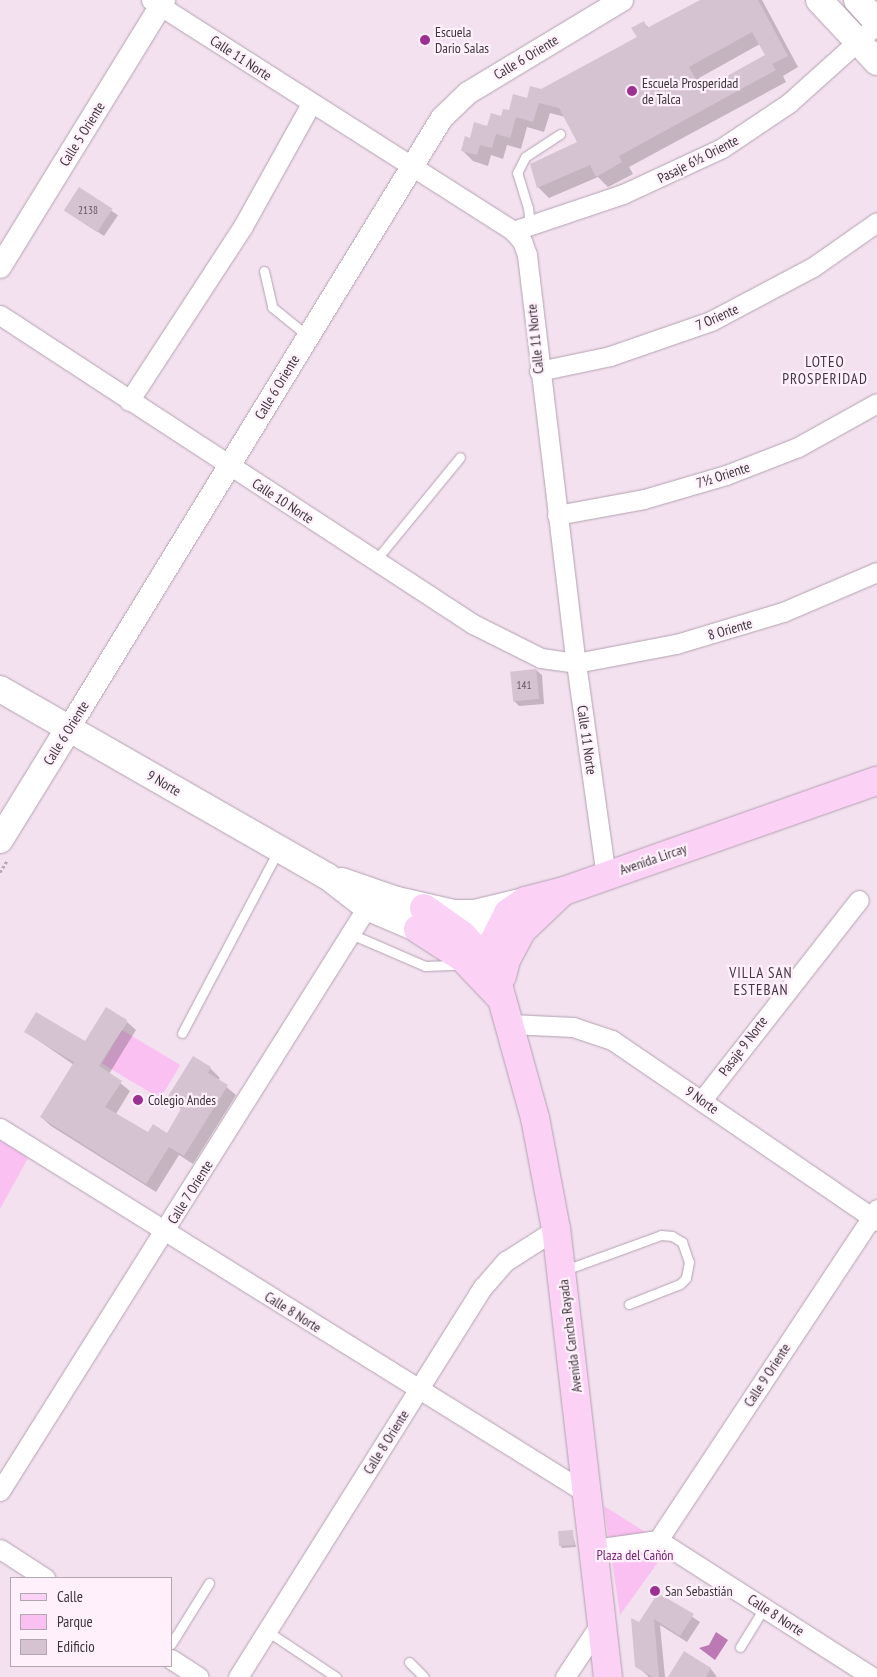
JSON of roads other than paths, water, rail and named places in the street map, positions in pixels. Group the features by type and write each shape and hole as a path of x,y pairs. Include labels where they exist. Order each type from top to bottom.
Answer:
{"main road":[{"path":"819,0 877,62"},
{"path":"857,0 877,23"},
{"name":"9 Norte","path":"0,689 327,876 372,899 421,919"},
{"name":"Calle 6 Oriente","path":"0,840 69,728"},
{"name":"Avenida Lircay","path":"564,891 877,781"},
{"name":"Avenida Cancha Rayada","path":"564,891 531,907 516,906 499,926 491,959 535,1118 556,1229 608,1677"},
{"path":"421,919 531,907"},
{"name":"Avenida Cancha Rayada","path":"506,1012 506,960 522,930 531,907"},
{"path":"421,919 462,947 494,973"},
{"path":"462,947 499,926"},
{"path":"462,947 506,1012"}],"street":[{"name":"Calle 6 Oriente","path":"69,728 442,118 468,93 622,0"},
{"name":"Calle 11 Norte","path":"159,2 410,168 521,228 522,241 527,255 538,371 606,876"},
{"name":"Calle 5 Oriente","path":"0,267 159,2"},
{"name":"Pasaje 6½ Oriente","path":"521,228 654,182 722,148 789,103 877,23"},
{"path":"129,400 243,226 311,104"},
{"name":"7 Oriente","path":"538,371 610,356 711,321 813,267 877,222"},
{"name":"Calle 10 Norte","path":"0,315 375,560 517,649 552,661 576,663"},
{"name":"7½ Oriente","path":"557,515 644,499 726,474 798,446 877,403"},
{"name":"8 Oriente","path":"576,663 668,646 748,624 877,572"},
{"name":"Calle 7 Oriente","path":"0,1491 372,899"},
{"name":"Pasaje 9 Norte","path":"702,1100 859,900"},
{"name":"9 Norte","path":"506,1012 598,1034 626,1048 875,1216"},
{"name":"Calle 8 Norte","path":"0,1128 164,1232 588,1494"},
{"name":"Calle 9 Oriente","path":"658,1540 875,1216"},
{"name":"Calle 8 Oriente","path":"238,1677 494,1273 518,1252 556,1229"},
{"path":"594,1549 658,1540"},
{"name":"Calle 8 Norte","path":"658,1540 872,1677"},
{"path":"0,1549 44,1577"},
{"path":"565,1677 602,1621"},
{"path":"172,1661 198,1677"}],"lane":[{"path":"521,228 528,208 517,173 525,157 560,134"},
{"path":"264,271 272,307 308,336"},
{"path":"375,560 460,456"},
{"path":"182,1034 279,849"},
{"path":"351,934 425,966 452,965 462,947"},
{"path":"562,1271 661,1235 672,1236 682,1242 689,1262 686,1278 680,1284 629,1304"},
{"path":"172,1642 209,1583"},
{"path":"740,1646 764,1608"},
{"path":"267,1631 336,1677"},
{"path":"409,1662 424,1677"}],"place":[{"name":"Escuela Dario Salas","path":"425,40"},
{"name":"Escuela Prosperidad de Talca","path":"632,91"},
{"name":"Colegio Andes","path":"138,1100"},
{"name":"San Sebastián","path":"655,1591"}],"district":[{"name":"LOTEO PROSPERIDAD","path":"825,370"},
{"name":"VILLA SAN ESTEBAN","path":"761,980"}],"park label":[{"name":"Plaza del Cañón","path":"635,1555"}]}
